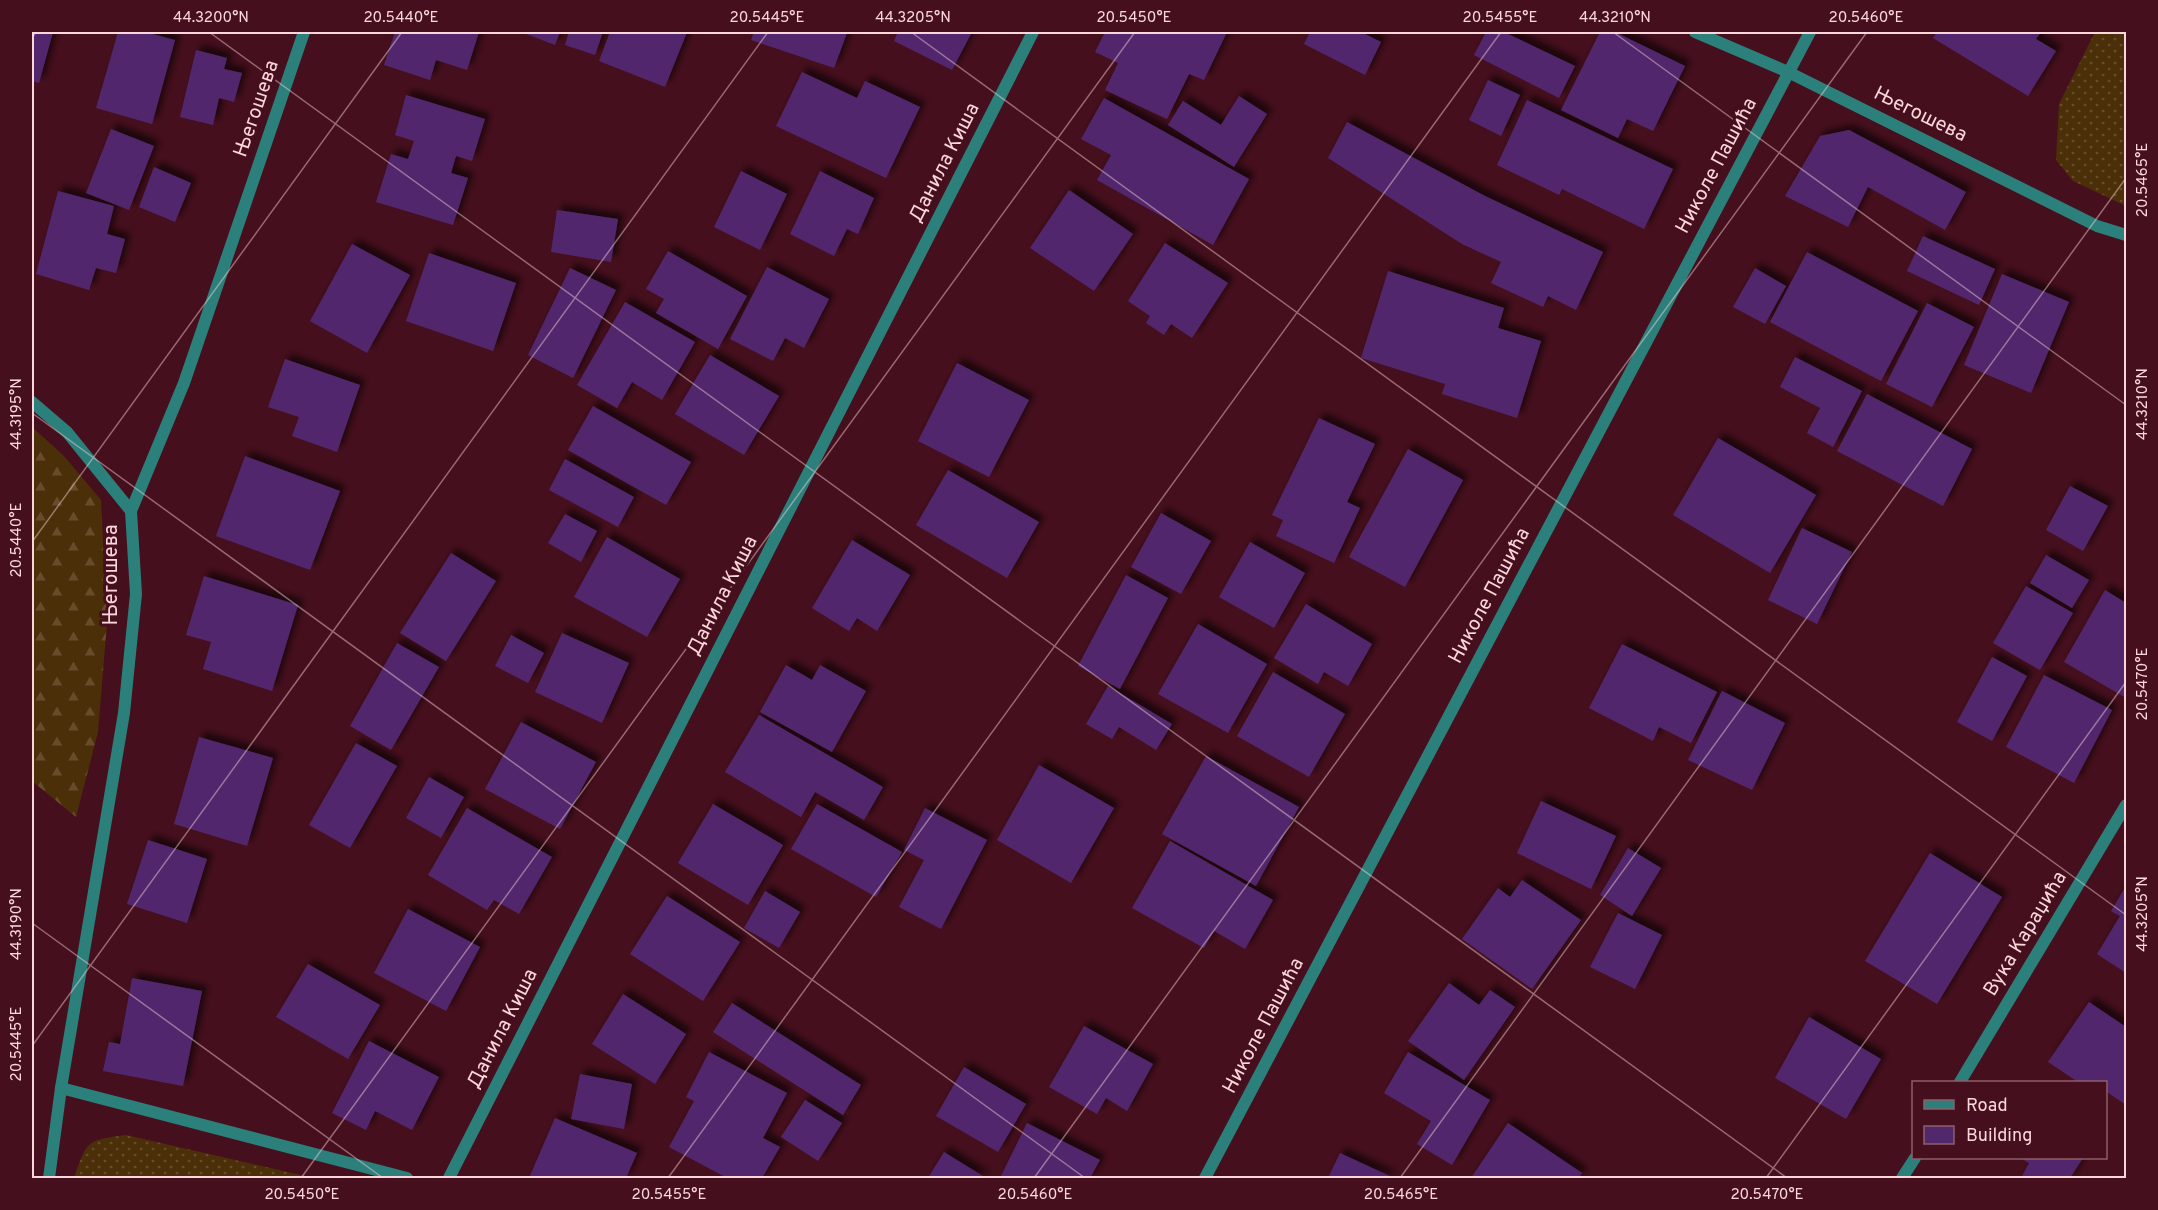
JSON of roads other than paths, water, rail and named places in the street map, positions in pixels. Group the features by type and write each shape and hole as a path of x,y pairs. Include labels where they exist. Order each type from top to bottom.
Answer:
{"street":[{"name":"Његошева","path":"49,1179 61,1088 124,713 136,594 131,511 184,383 304,32"},
{"name":"Данила Киша","path":"449,1179 1033,32"},
{"name":"Његошева","path":"1695,32 1788,72 2097,226 2127,235"},
{"name":"Николе Пашића","path":"1205,1179 1810,32"},
{"path":"32,402 67,432 131,511"},
{"name":"Вука Караџића","path":"1961,1081 2127,805"},
{"path":"61,1088 407,1179"},
{"path":"1902,1179 1914,1159"}]}
